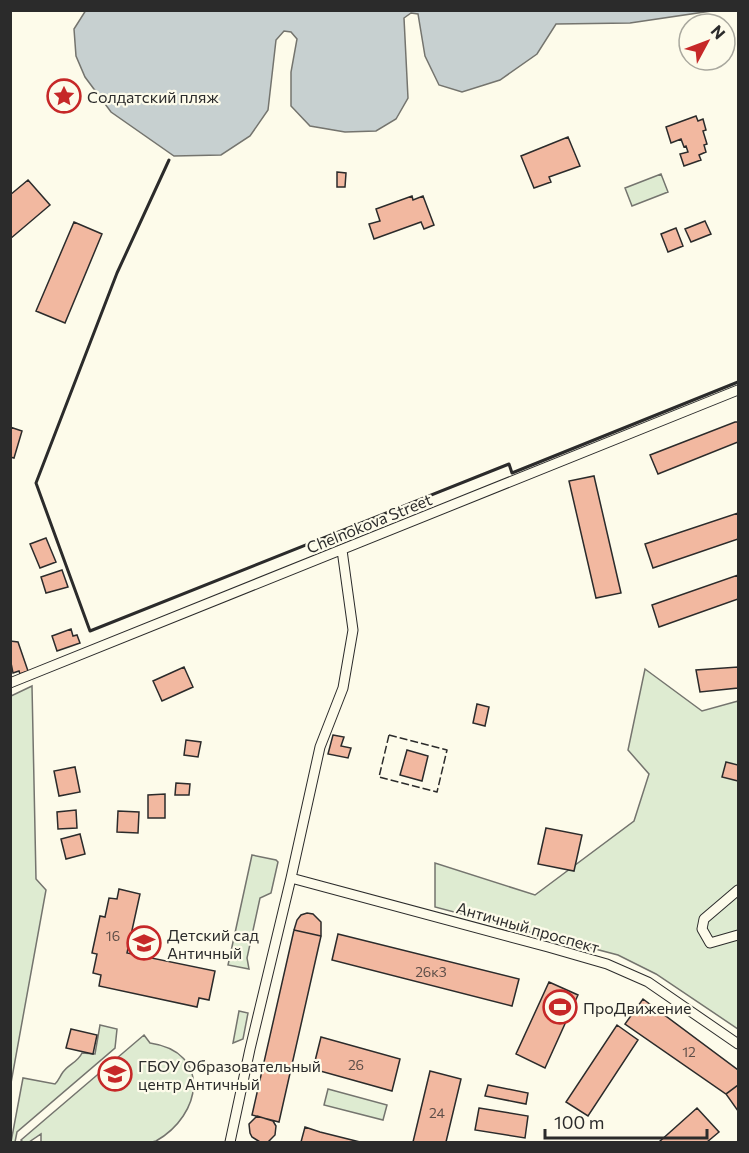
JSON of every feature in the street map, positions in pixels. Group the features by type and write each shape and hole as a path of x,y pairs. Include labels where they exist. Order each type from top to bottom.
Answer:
{"street":[{"name":"Chelnokova Street","path":"10,683 738,390"},
{"path":"230,1143 320,747 343,688 353,630 342,550"},
{"name":"Античный проспект","path":"291,878 548,946 607,964 648,982 738,1044"},
{"path":"738,890 704,919 702,929 710,944 738,935"}],"green space":[{"path":"661,174 668,192 632,206 625,188"},
{"path":"645,669 702,711 738,701 738,1029 656,974 618,955 435,907 435,863 535,895 634,821 649,774 628,750"},
{"path":"32,686 36,879 46,890 11,1083 11,696"},
{"path":"252,855 278,862 271,893 260,898 247,958 249,969 228,965"},
{"path":"239,1011 248,1013 243,1039 233,1043"},
{"path":"100,1025 117,1029 115,1048 17,1132 15,1142 11,1142 23,1078 55,1084 65,1069 82,1053 95,1054"},
{"path":"144,1035 150,1043 170,1049 184,1058 191,1071 194,1086 191,1101 183,1116 171,1130 156,1141 137,1143 41,1142 41,1134 29,1142 21,1140"},
{"path":"328,1089 387,1105 383,1120 324,1105"}],"shaded area":[{"path":"86,10 711,10 677,12 677,16 630,23 556,24 537,54 500,80 462,92 439,85 425,56 418,14 411,13 404,18 408,98 396,119 376,131 345,132 310,126 291,106 291,72 297,39 291,32 284,31 276,40 268,110 250,136 221,155 174,156 111,112 85,77 76,56 74,29"}],"building":[{"path":"696,116 698,121 703,119 706,130 703,131 707,144 704,145 706,152 699,155 701,160 684,166 680,154 688,152 686,146 684,147 681,139 671,143 666,127"},
{"path":"568,137 580,166 549,177 551,182 534,188 521,156"},
{"path":"337,172 346,173 345,187 337,187"},
{"path":"28,180 50,205 10,239 10,195"},
{"path":"412,196 413,200 423,196 434,225 424,229 421,222 374,239 369,224 380,221 376,209"},
{"path":"705,221 711,234 691,242 685,229"},
{"path":"74,222 102,234 65,323 36,311"},
{"path":"676,228 683,246 668,252 661,234"},
{"path":"738,422 738,442 658,474 650,455"},
{"path":"10,427 22,431 14,458 10,457"},
{"path":"594,476 621,593 596,598 569,481"},
{"path":"738,513 738,539 653,568 645,544"},
{"path":"46,538 56,562 40,568 30,544"},
{"path":"62,570 68,587 46,593 41,577"},
{"path":"738,575 738,599 659,627 652,605"},
{"path":"71,629 73,636 77,635 80,643 57,651 52,636"},
{"path":"10,641 18,642 28,671 20,674 19,671 13,673"},
{"path":"184,667 193,687 162,701 153,681"},
{"path":"738,667 738,688 700,692 696,670"},
{"path":"477,704 489,707 485,726 473,723"},
{"path":"333,735 344,737 341,746 351,748 348,758 328,754"},
{"path":"186,740 201,742 198,757 184,755"},
{"path":"407,750 428,756 422,781 400,775"},
{"path":"726,762 738,765 738,781 722,777"},
{"path":"75,767 80,792 59,796 54,771"},
{"path":"176,783 190,784 189,795 175,795"},
{"path":"165,794 165,818 148,818 148,795"},
{"path":"76,810 77,828 58,829 57,812"},
{"path":"118,811 139,812 138,833 117,832"},
{"path":"546,828 582,835 574,871 538,864"},
{"path":"80,834 85,854 66,859 61,839"},
{"name":"Детский сад Античный","path":"119,889 140,894 127,953 215,971 209,1000 199,998 197,1007 99,986 101,975 93,973 97,954 92,953 100,916 105,917 109,898 117,899"},
{"path":"313,914 321,922 321,936 294,930 297,920 301,915"},
{"path":"294,930 321,936 279,1122 252,1115"},
{"path":"338,934 519,979 512,1006 332,960"},
{"path":"549,982 578,995 545,1068 516,1054"},
{"path":"643,999 738,1070 738,1085 726,1094 625,1024"},
{"path":"617,1025 638,1040 588,1116 566,1102"},
{"path":"71,1029 97,1035 93,1054 66,1048"},
{"path":"321,1037 400,1059 392,1091 313,1069"},
{"path":"430,1071 461,1079 446,1142 413,1142"},
{"path":"488,1085 528,1093 526,1104 485,1096"},
{"path":"738,1085 738,1111 726,1094"},
{"path":"479,1108 528,1116 525,1138 475,1130"},
{"path":"697,1108 719,1132 707,1142 659,1142"},
{"path":"257,1116 273,1121 276,1126 275,1135 268,1142 260,1142 250,1133 249,1124"},
{"path":"305,1127 320,1132 360,1142 301,1142"}],"fence":[{"path":"389,735 447,750 437,792 379,777 389,735"}],"wall":[{"path":"169,160 117,273 36,483 90,631 509,464 512,473 738,382"}],"place":[{"name":"Солдатский пляж","path":"64,96"},
{"name":"Детский сад Античный","path":"144,943"},
{"name":"ПроДвижение","path":"560,1007"},
{"name":"ГБОУ Образовательный центр Античный","path":"115,1074"}]}
